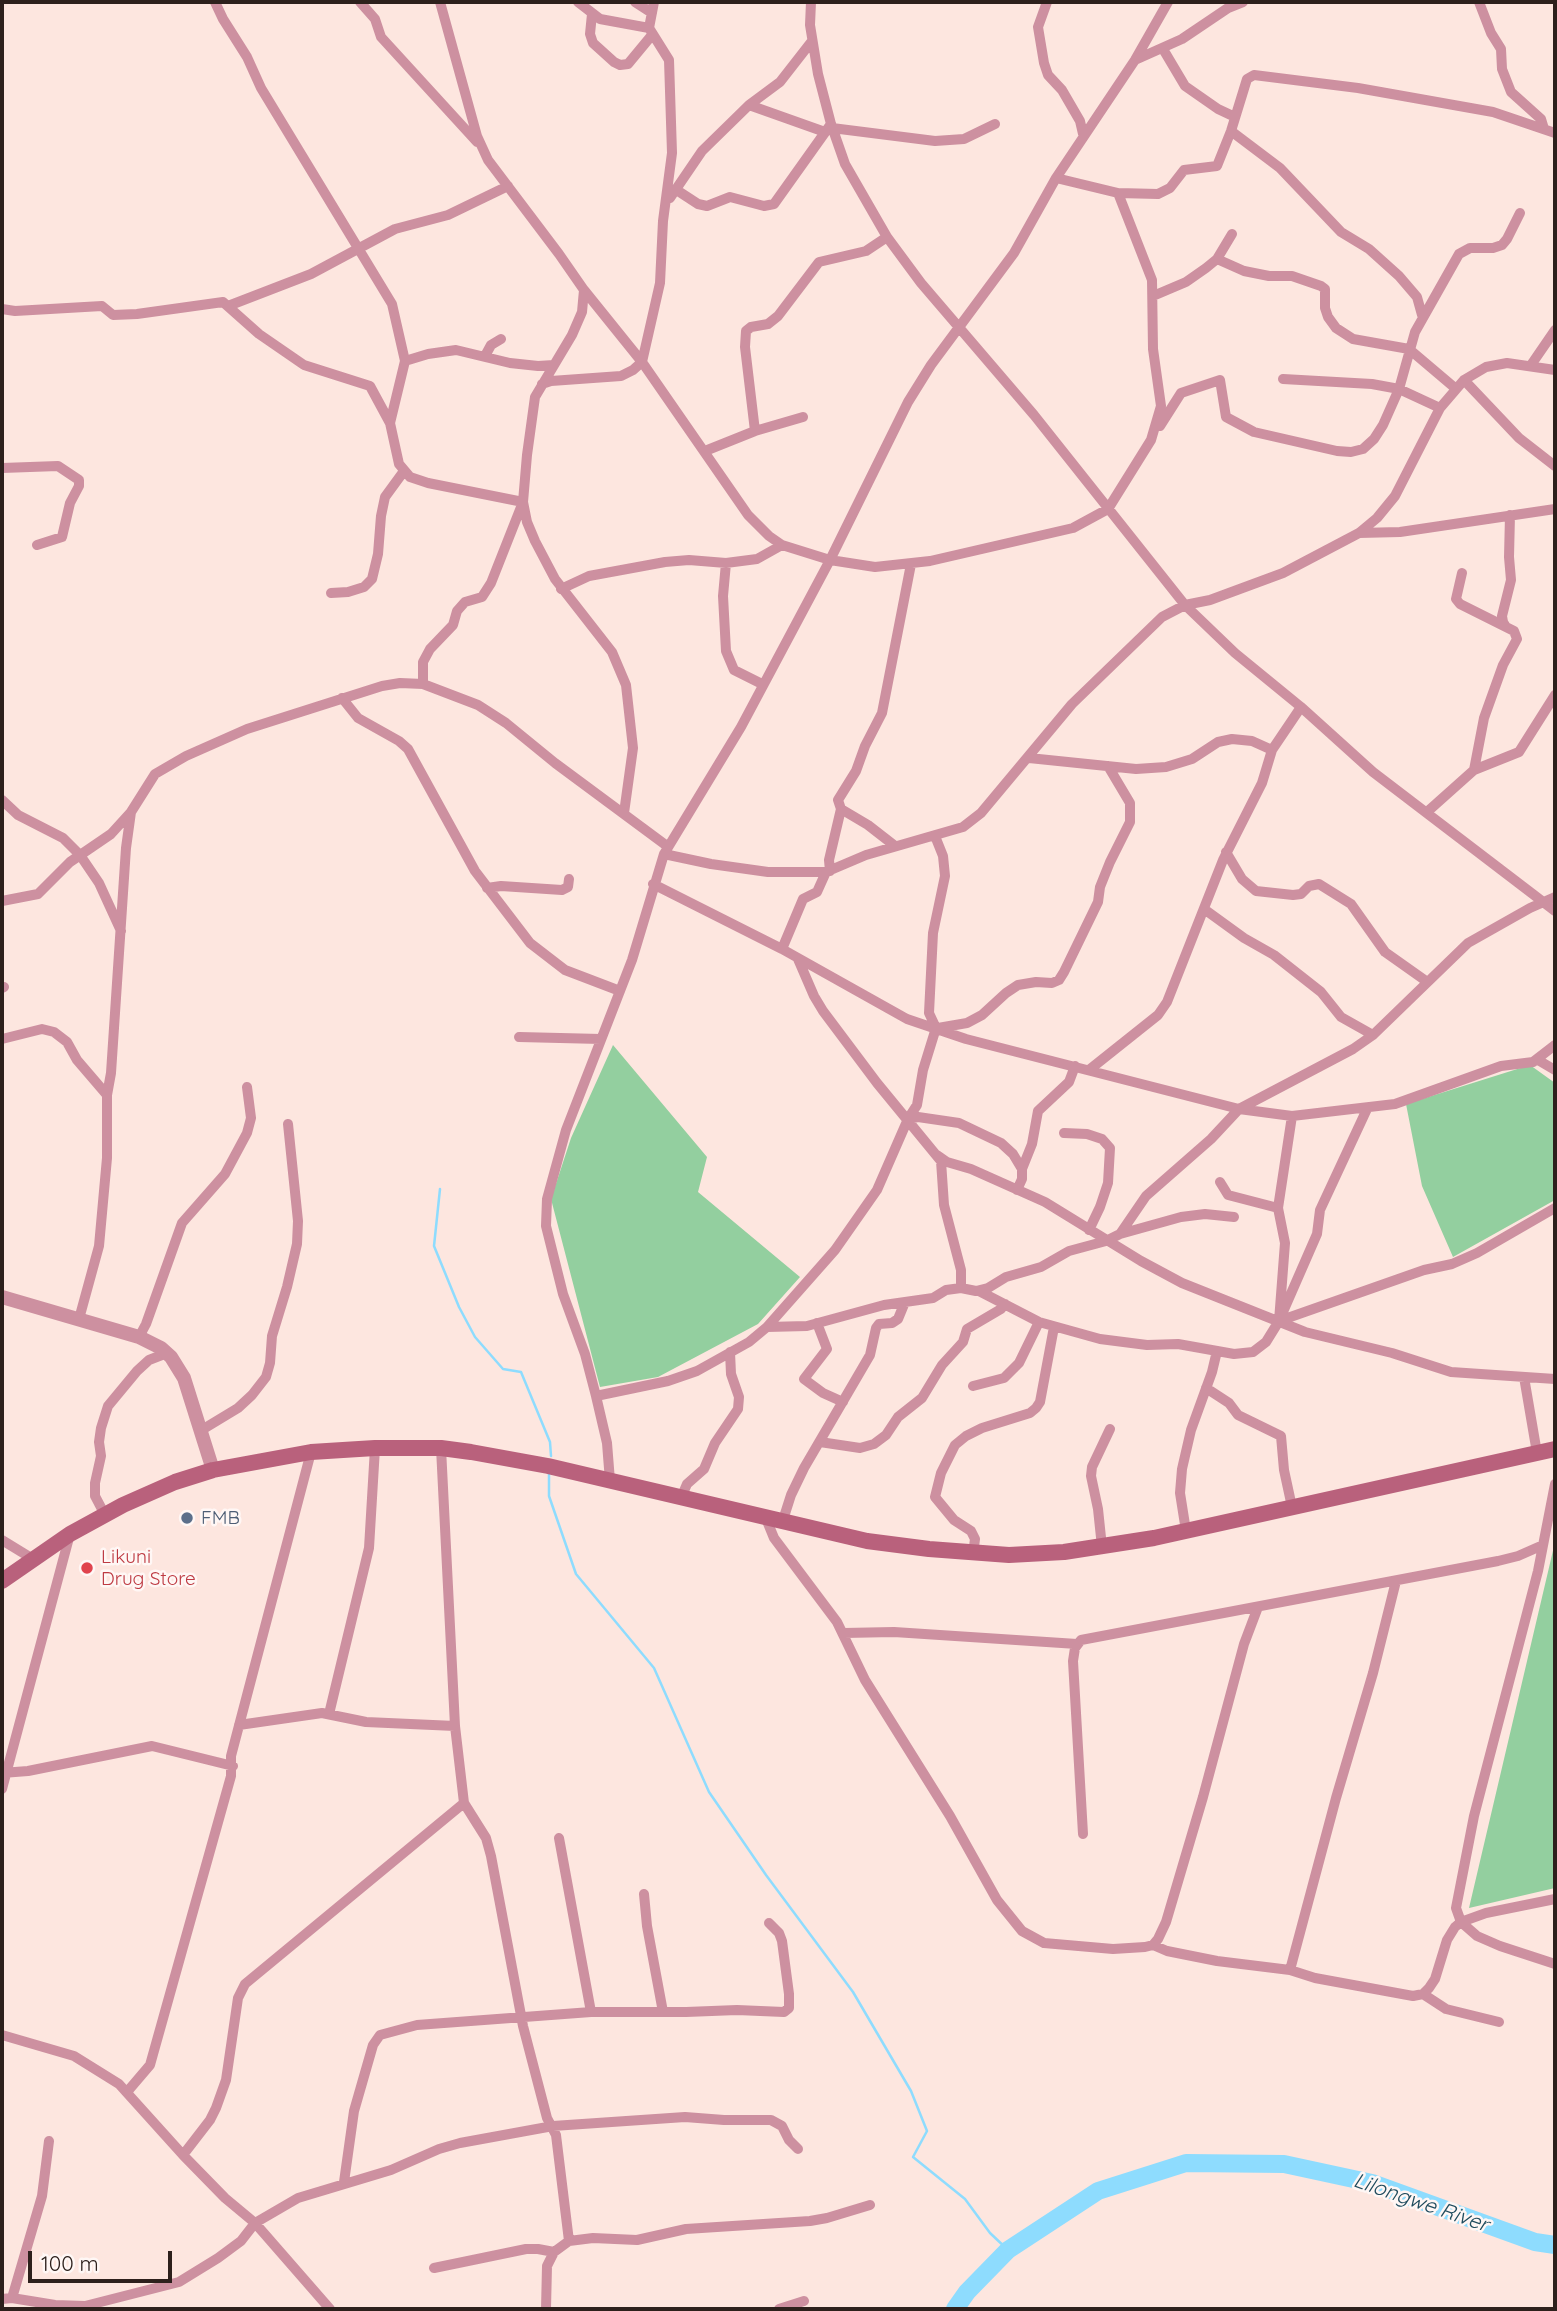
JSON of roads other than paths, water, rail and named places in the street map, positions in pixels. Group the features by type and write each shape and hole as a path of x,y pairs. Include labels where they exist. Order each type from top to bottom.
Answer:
{"main road":[{"path":"2,1581 70,1534 174,1482 213,1470 310,1452 441,1448 548,1466 867,1541 973,1554 1034,1555 1102,1547 1186,1531 1555,1449"}],"street":[{"path":"215,2 247,57 267,99 392,304 405,371 390,423"},
{"path":"360,2 375,19 381,37 481,146"},
{"path":"440,2 481,146 488,160 584,290 642,362 748,515 768,536 782,545 830,560 875,567 911,564 1073,528 1108,509 1181,393 1220,380 1226,417 1254,432 1351,452 1363,449 1374,439 1399,389 1409,349 1422,315 1459,254 1470,248 1493,248 1502,245 1520,213"},
{"path":"542,384 621,376 634,370 642,362 660,283 672,153 669,102 671,78 668,60 651,32 600,19 578,2"},
{"path":"592,14 590,34 593,43 614,62 620,65 628,64 651,32 653,7 635,2"},
{"path":"811,2 812,41 829,128 845,164 887,237 921,283 959,325 1185,605 1373,772 1555,911"},
{"path":"1047,2 1038,27 1044,63 1048,75 1062,90 1080,121 1083,134"},
{"path":"610,1480 607,1443 596,1396 546,1226 547,1199 566,1130 632,960 665,850 741,727 830,560 898,420 931,365 1014,253 1056,178 1135,60 1168,2"},
{"path":"1135,60 1163,48 1242,2"},
{"path":"1479,2 1491,33 1501,49 1502,69 1511,92 1541,119 1544,129"},
{"path":"665,207 702,151 750,105 780,82 812,41"},
{"path":"1163,48 1185,86 1217,109 1235,117"},
{"path":"1056,178 1118,193 1164,192 1184,170 1217,166 1247,79 1254,75 1358,88 1493,112 1555,133"},
{"path":"750,105 829,128 935,141 964,139 995,124"},
{"path":"675,189 698,204 707,206 730,197 764,206 774,204 829,128"},
{"path":"1231,131 1280,168 1341,232 1368,249 1399,276 1417,297 1422,315"},
{"path":"228,306 311,274 395,229 448,215 508,186"},
{"path":"1118,193 1152,280 1153,349 1161,406 1151,440"},
{"path":"1153,296 1186,282 1217,259 1232,234"},
{"path":"755,431 745,347 746,331 751,327 768,324 778,316 819,262 866,251 887,237"},
{"path":"1217,259 1244,271 1292,276 1321,286 1325,289 1328,317 1336,328 1353,339 1409,349 1455,388"},
{"path":"423,684 423,662 426,655 453,625 457,611 465,602 482,597 491,583 523,502 535,397 572,335 582,312 584,290"},
{"path":"2,309 15,311 102,306 113,315 223,302 259,334 304,365 370,386 390,423 395,449 404,471 410,477 523,502"},
{"path":"1531,365 1555,330"},
{"path":"485,356 491,345 500,339"},
{"path":"405,361 456,350 510,363 554,365"},
{"path":"2,901 38,894 70,862 111,834 131,812 147,784 164,766 247,729 342,698 400,683 423,684 478,705 506,723 555,764 624,813 665,850 711,864 768,872 828,871 866,855 963,827 972,821 1029,758 1072,705 1162,617 1185,605 1210,600 1283,573 1359,533 1377,518 1395,496 1440,408 1464,380 1496,364 1531,365 1555,370"},
{"path":"1283,379 1372,384 1399,389 1440,408"},
{"path":"1464,380 1519,438 1555,466"},
{"path":"705,451 755,431 803,417"},
{"path":"2,468 58,466 79,480 62,537 37,545"},
{"path":"331,593 364,587 372,579 385,497 404,471"},
{"path":"523,502 535,541 561,589 612,652 626,685 633,748 624,813"},
{"path":"1359,533 1400,532 1555,509"},
{"path":"1506,627 1502,616 1511,580 1508,556 1510,515"},
{"path":"561,589 589,576 665,562 689,560 726,563 757,559 782,545"},
{"path":"726,563 723,596 726,651 734,670 762,684"},
{"path":"782,949 803,899 817,892 828,871 841,809 838,800 856,771 862,751 882,713 911,564"},
{"path":"1462,573 1456,599 1460,604 1514,631 1517,639 1503,665 1484,718 1474,770"},
{"path":"1427,812 1474,770 1519,752 1555,695"},
{"path":"342,698 358,718 408,749 446,822 487,888 530,943 565,970 620,991"},
{"path":"1089,1070 1158,1015 1171,995 1226,852 1262,783 1272,750 1301,707"},
{"path":"1029,758 1136,769 1166,767 1192,759 1218,742 1232,739 1252,741 1272,750"},
{"path":"936,1028 967,1023 982,1015 1018,985 1052,983 1064,972 1097,902 1110,862 1130,822 1130,803 1108,766"},
{"path":"2,800 18,815 63,838 80,855 99,883 121,932"},
{"path":"841,809 895,846"},
{"path":"79,1319 99,1246 107,1158 107,1096 131,812"},
{"path":"596,1396 668,1381 697,1371 767,1328 835,1250 877,1190 916,1105 936,1028 929,1013 933,933 945,876 943,856 935,836"},
{"path":"1226,852 1242,879 1256,891 1293,895 1301,894 1309,886 1319,884 1351,904 1385,952 1426,981"},
{"path":"487,888 501,886 562,890 568,887 569,879"},
{"path":"653,884 782,949 906,1019 966,1039 1239,1109 1292,1116 1333,1109 1367,1109 1395,1104 1501,1066 1538,1059 1555,1045"},
{"path":"1120,1234 1146,1196 1202,1147 1239,1109 1353,1049 1373,1035 1468,943 1555,897"},
{"path":"1204,909 1244,938 1274,955 1321,992 1341,1017 1373,1035"},
{"path":"798,959 807,983 823,1011 877,1083 937,1155 943,1168 944,1205 961,1270 961,1288"},
{"path":"2,1039 43,1029 54,1032 67,1042 77,1060 107,1096"},
{"path":"519,1037 601,1039"},
{"path":"1538,1059 1555,1070"},
{"path":"1017,1190 1032,1144 1038,1111 1069,1082 1075,1066"},
{"path":"139,1337 182,1223 225,1174 247,1133 251,1118 247,1087"},
{"path":"767,1328 807,1326 884,1305 933,1298 946,1290 961,1288 990,1295 1039,1322 1122,1342 1157,1346 1178,1344 1246,1354 1253,1352 1266,1342 1279,1321 1317,1234 1320,1210 1367,1109"},
{"path":"1279,1321 1285,1243 1279,1208 1292,1116"},
{"path":"908,1119 937,1118 971,1128 1002,1143 1022,1168"},
{"path":"200,1431 238,1408 266,1377 272,1336 283,1304 297,1244 298,1222 288,1124"},
{"path":"1064,1133 1087,1134 1102,1139 1110,1148 1108,1183 1089,1230"},
{"path":"937,1155 947,1162 971,1169 1045,1202 1106,1241 1182,1283 1305,1332 1392,1353 1451,1372 1555,1379"},
{"path":"1220,1182 1228,1195 1279,1208"},
{"path":"1279,1321 1424,1270 1452,1264 1555,1209"},
{"path":"976,1291 988,1288 1017,1272 1041,1267 1069,1251 1106,1241 1120,1234 1181,1217 1205,1214 1234,1217"},
{"path":"2,1297 139,1337 167,1353 184,1378 213,1470"},
{"path":"783,1520 794,1487 870,1354 876,1328 879,1324 892,1323 898,1319 905,1302"},
{"path":"820,1443 860,1448 874,1444 886,1435 898,1417 922,1398 942,1365 962,1342 967,1329 1005,1304"},
{"path":"974,1386 1004,1378 1019,1363 1039,1322"},
{"path":"817,1323 827,1349 804,1379 823,1393 843,1402"},
{"path":"973,1554 975,1539 971,1531 954,1520 934,1497 941,1473 956,1445 966,1436 982,1428 1030,1413 1036,1408 1040,1402 1054,1327"},
{"path":"1186,1531 1180,1493 1182,1469 1191,1430 1217,1351"},
{"path":"681,1498 687,1484 704,1469 715,1443 738,1409 739,1397 732,1374 730,1352"},
{"path":"105,1515 95,1496 95,1483 101,1456 101,1428 108,1406 149,1360 167,1353"},
{"path":"1524,1377 1537,1453"},
{"path":"1206,1388 1229,1403 1238,1415 1281,1436 1284,1470 1292,1507"},
{"path":"1102,1547 1091,1476 1092,1467 1110,1429"},
{"path":"329,1714 369,1548 375,1448"},
{"path":"441,1448 455,1726 464,1803 486,1838 522,2016 560,2159 569,2241"},
{"path":"127,2092 150,2064 233,1766 231,1756 310,1452"},
{"path":"1555,1484 1543,1545 1475,1816 1456,1908 1461,1922 1485,1940 1555,1964"},
{"path":"765,1516 774,1538 844,1633 865,1681 950,1816 997,1900 1022,1931 1035,1940 1060,1946 1113,1950 1153,1945 1167,1951 1217,1961 1290,1970 1315,1978 1404,1995 1423,1994 1446,2009 1499,2022"},
{"path":"2,1790 4,1774 70,1534"},
{"path":"2,1540 33,1559"},
{"path":"844,1633 894,1632 1077,1644 1086,1638 1498,1561 1543,1545"},
{"path":"1290,1970 1336,1798 1373,1674 1396,1581"},
{"path":"1153,1945 1166,1922 1244,1644 1258,1607"},
{"path":"1077,1644 1073,1661 1083,1834"},
{"path":"239,1725 329,1714 366,1722 455,1726"},
{"path":"4,1774 155,1746 233,1766"},
{"path":"183,2155 216,2108 226,2080 238,1998 245,1984 464,1803"},
{"path":"559,1838 591,2012"},
{"path":"644,1894 647,1926 663,2012"},
{"path":"1423,1994 1435,1979 1451,1933 1461,1922 1486,1913 1555,1899"},
{"path":"344,2182 354,2111 373,2045 380,2035 417,2025 522,2016 591,2012 788,2011 789,1994 782,1941 779,1933 769,1923"},
{"path":"2,2035 74,2056 119,2084 225,2198 255,2223 330,2309"},
{"path":"49,2141 42,2196 7,2298 85,2306 178,2282 233,2246 255,2223 298,2198 391,2170 460,2143 553,2126 662,2118 771,2120 782,2126 789,2140 798,2148"},
{"path":"546,2309 545,2273 554,2252 569,2241 593,2238 637,2239 686,2229 810,2221 870,2205"},
{"path":"434,2268 526,2249 554,2252"},
{"path":"779,2309 804,2301"}],"waterway":[{"path":"440,1189 434,1246 459,1307 475,1337 503,1369 521,1372 550,1442 551,1456"},
{"path":"549,1474 549,1496 576,1574 654,1668 709,1792 766,1875 853,1992 911,2091 927,2131 913,2157 965,2199 990,2233 1008,2250"},
{"name":"Lilongwe River","path":"955,2309 967,2292 1008,2250 1098,2191 1186,2163 1284,2164 1372,2183 1535,2242 1555,2245"}],"place":[{"name":"FMB","path":"187,1518"},
{"name":"Likuni Drug Store","path":"87,1568"}]}
